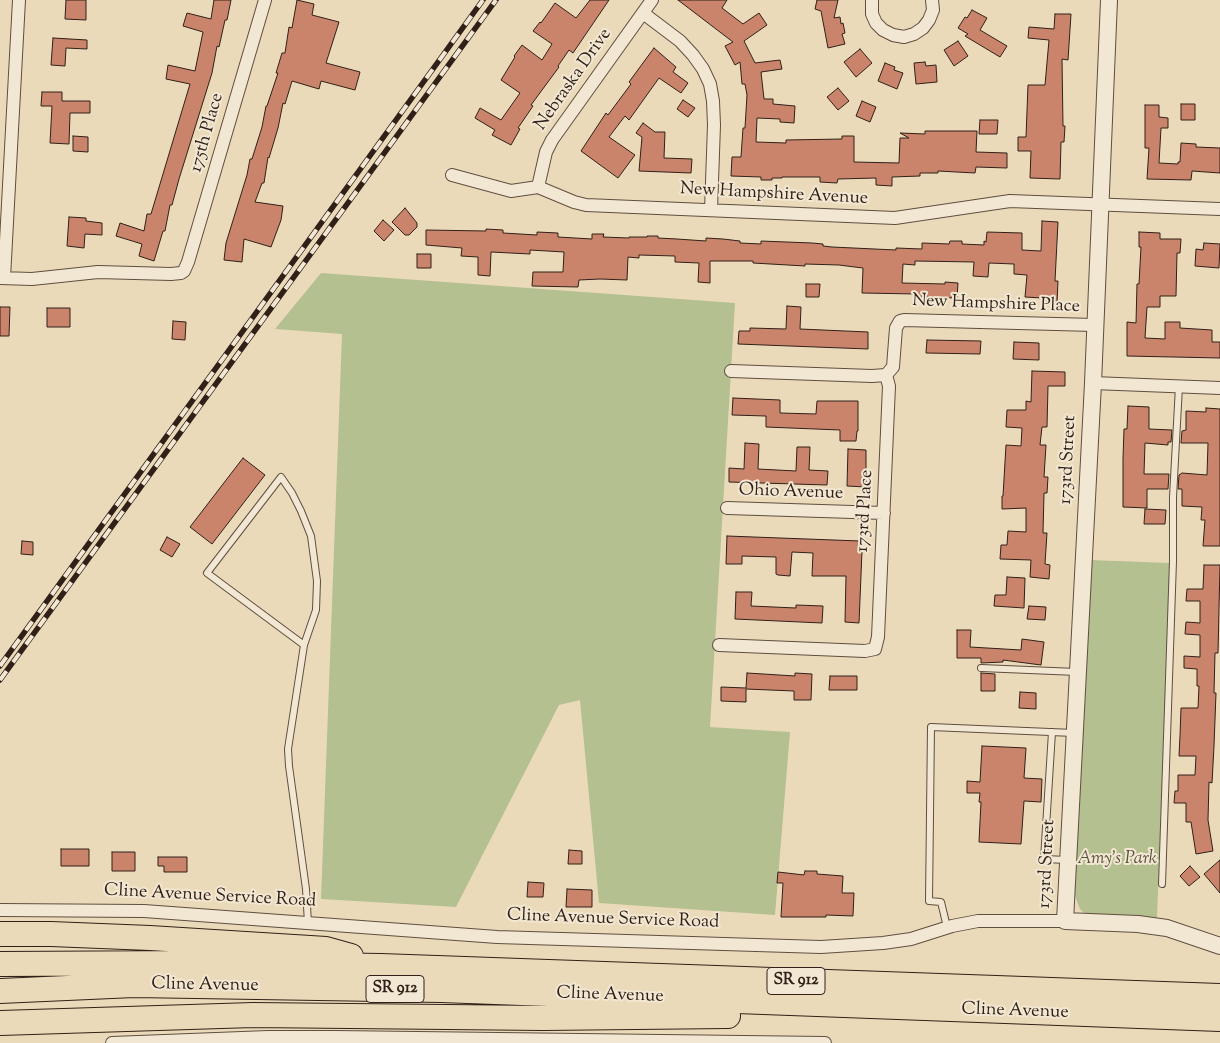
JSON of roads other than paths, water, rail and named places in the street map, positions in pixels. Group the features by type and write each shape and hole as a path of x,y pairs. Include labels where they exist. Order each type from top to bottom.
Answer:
{"highway":[{"path":"0,934 150,938 326,949 381,966"},
{"name":"Cline Avenue","path":"0,964 194,963 381,966 1220,996"},
{"name":"Cline Avenue","path":"0,991 134,985 441,990 1220,1019"},
{"path":"0,1023 253,1015 543,1018 736,1016 790,1003"}],"street":[{"path":"2,278 19,0"},
{"name":"175th Place","path":"2,278 32,279 98,272 181,273 184,271 265,0"},
{"name":"Nebraska Drive","path":"538,187 546,152 552,140 652,0"},
{"path":"872,0 872,14 876,23 893,35 904,36 918,31 929,20 933,10 932,0"},
{"name":"173rd Street","path":"1065,921 1093,383 1109,0"},
{"path":"643,13 680,41 703,69 710,84 714,125 711,210"},
{"name":"New Hampshire Avenue","path":"452,174 511,190 538,187 586,205 895,218 1010,201 1220,209"},
{"name":"New Hampshire Place","path":"886,375 893,366 896,328 900,321 904,320 1094,325"},
{"path":"732,371 886,375"},
{"name":"173rd Place","path":"719,645 865,651 875,649 878,637 890,386 886,375"},
{"path":"1093,383 1220,388"},
{"name":"Ohio Avenue","path":"727,508 884,514"},
{"name":"Cline Avenue Service Road","path":"0,910 144,911 497,937 821,947 883,943 978,921 1065,921 1138,924 1167,928 1220,946"},
{"path":"112,1043 335,1040 825,1043"}],"lane":[{"path":"1162,884 1173,571 1173,497 1179,386"},
{"path":"304,645 207,573 281,477 302,511 311,536 318,600 313,622 304,645 288,749 288,766 306,889 308,923"},
{"path":"981,668 1078,672"},
{"path":"947,927 941,902 929,901 931,727 1075,733"},
{"path":"1052,732 1044,859 1068,860"}],"railway":[{"path":"0,666 483,0"},
{"path":"0,680 496,0"}],"park label":[{"name":"Amy's Park","path":"1117,860"}]}
